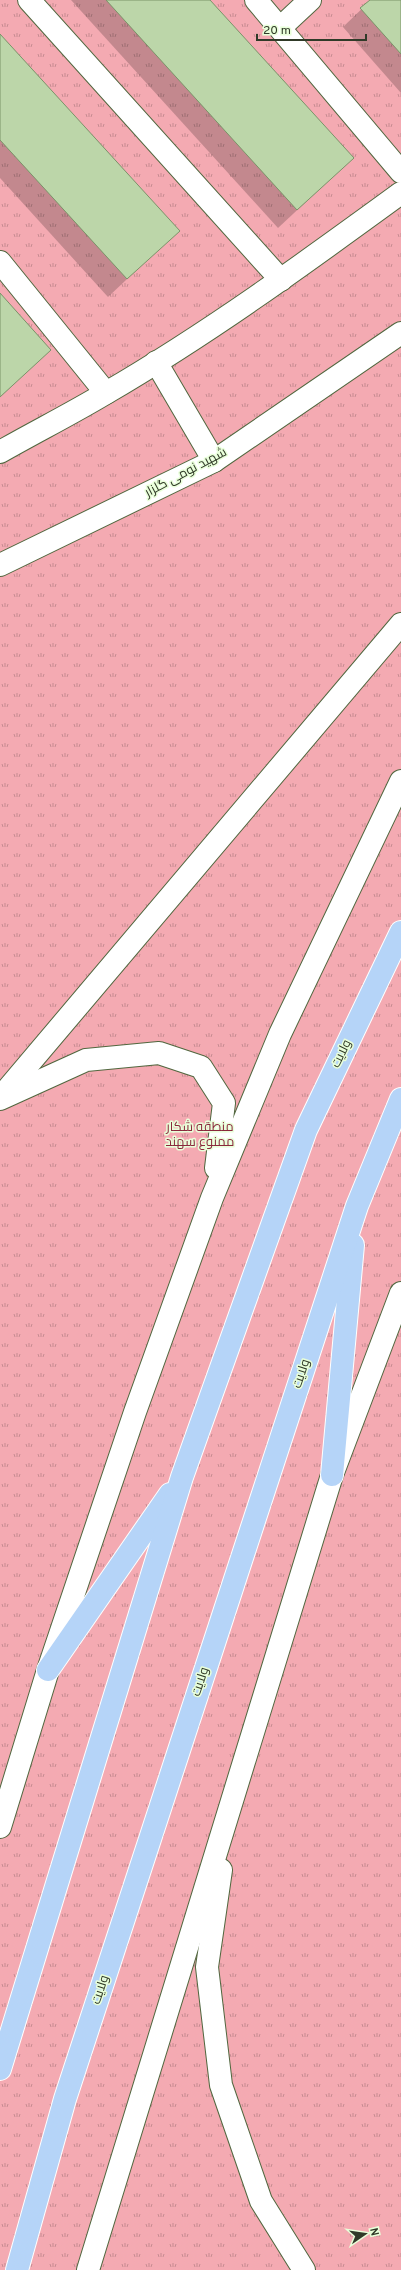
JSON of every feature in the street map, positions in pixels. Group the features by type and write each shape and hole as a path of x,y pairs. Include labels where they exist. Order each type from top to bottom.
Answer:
{"main road":[{"path":"29,0 281,280"},
{"path":"256,0 401,172"},
{"path":"280,28 310,0"},
{"path":"0,452 106,393 156,362 281,280 401,193"},
{"path":"0,262 106,393"},
{"name":"شهید نومی گلزار","path":"0,566 214,461 401,333"},
{"path":"156,362 214,461"},
{"path":"0,1098 401,624"},
{"path":"0,1827 48,1670 135,1412 212,1198 280,1034 401,780"},
{"name":"ولایت","path":"0,2069 182,1477 306,1130 401,932"},
{"path":"0,1098 86,1060 159,1053 201,1067 224,1103 212,1198"},
{"name":"ولایت","path":"17,2270 68,2091 357,1206 401,1099"},
{"path":"332,1475 357,1206"},
{"path":"88,2270 332,1475 401,1292"},
{"path":"382,1340 401,1313"},
{"path":"48,1670 182,1477"},
{"path":"233,1794 207,1967 221,2086 261,2201 304,2270"}],"green space":[{"name":"منطقه شکار ممنوع سهند","path":"0,0 401,0 401,2270 0,2270"}],"building":[{"path":"106,0 210,0 354,158 297,210"},
{"path":"370,0 401,0 401,54 360,8"},
{"path":"0,34 180,231 127,279 0,140"},
{"path":"0,293 51,350 0,397"}]}
